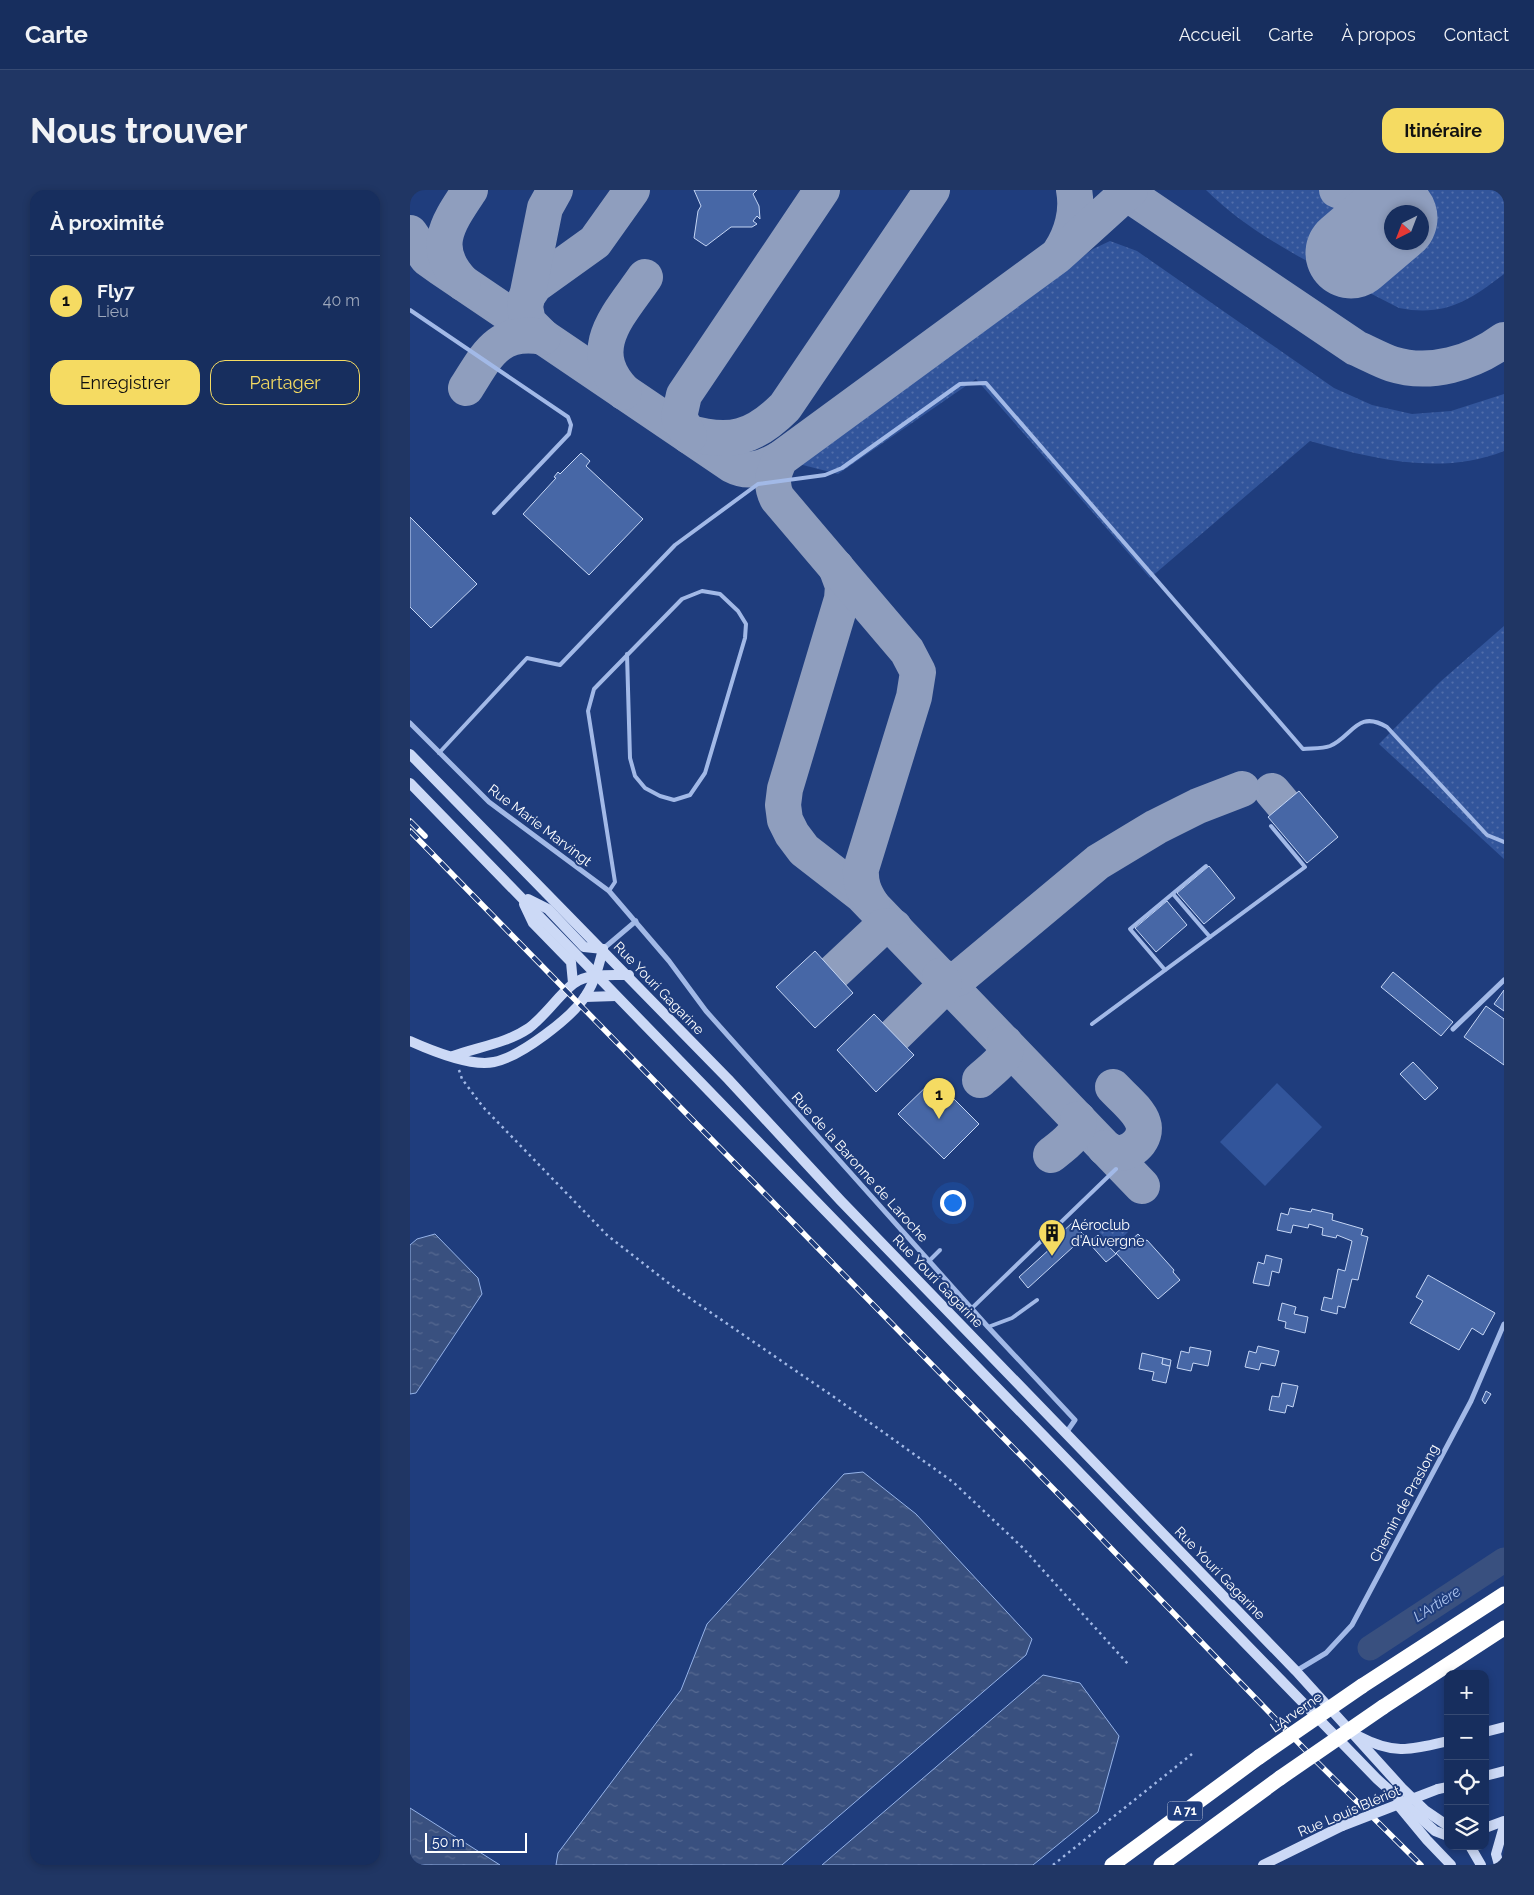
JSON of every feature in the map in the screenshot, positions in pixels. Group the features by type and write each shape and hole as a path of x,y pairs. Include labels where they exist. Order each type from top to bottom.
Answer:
{"highway":[{"name":"L'Arverne","path":"1112,1865 1259,1757 1362,1686 1504,1594"},
{"name":"A 71","path":"1160,1865 1280,1778 1383,1707 1504,1628"}],"main road":[{"name":"Rue Youri Gagarine","path":"410,754 628,975 841,1201 1296,1671 1420,1805 1444,1823"},
{"path":"410,783 1377,1779 1435,1831 1444,1834"},
{"path":"410,1041 472,1062 494,1062 515,1054 539,1041 585,997 596,975 603,949 584,947 548,909 519,894"},
{"path":"519,894 533,923 570,962 573,983"},
{"path":"453,1056 488,1046 528,1028 573,983 596,975 628,975"},
{"path":"585,997 616,996"},
{"path":"1489,1731 1504,1727"},
{"path":"1352,1733 1387,1749 1401,1750 1444,1742"},
{"path":"1489,1775 1504,1771"},
{"path":"1377,1779 1426,1840 1451,1865"},
{"name":"Rue Louis Blériot","path":"1263,1865 1342,1826 1443,1788"},
{"path":"1489,1827 1504,1821"},
{"path":"1499,1865 1496,1854 1504,1826"},
{"path":"1472,1850 1481,1865"}],"street":[{"name":"Rue Marie Marvingt","path":"410,723 489,802 609,891 636,921"},
{"path":"603,949 636,921"},
{"name":"Rue de la Baronne de Laroche","path":"636,921 706,1011 971,1309 1075,1420 1066,1433"},
{"path":"1453,1029 1504,980"},
{"name":"Chemin de Praslong","path":"1296,1671 1326,1653 1352,1625 1471,1401 1504,1324"}],"lane":[{"path":"410,310 568,417 571,425 569,434 494,513"},
{"path":"439,753 527,658 560,665 674,545 758,484 825,475 842,468 960,384 986,383 1303,749 1330,746 1362,722 1378,722 1387,727 1487,835 1504,842"},
{"path":"609,891 615,882 588,711 594,689 627,654 682,598 702,591 720,594 738,611 746,624 745,638 704,773 690,795 674,800 660,796 645,788 635,776 630,758 627,654"},
{"path":"1092,1024 1305,867 1271,826"},
{"path":"1165,970 1130,929 1206,866"},
{"path":"1173,894 1210,937"},
{"path":"971,1309 1116,1169"},
{"path":"929,1261 940,1250"},
{"path":"988,1327 1012,1318 1037,1300"}],"path":[{"path":"453,1056 462,1078 483,1107 608,1236 675,1288 834,1396 952,1482 1022,1547 1128,1664"},
{"path":"1053,1865 1192,1754"}],"shaded area":[{"path":"1206,190 1504,190 1504,274 1467,299 1443,308 1415,310 1399,308 1323,270 1250,226"},
{"path":"1110,241 1137,251 1334,388 1372,405 1412,414 1451,411 1504,394 1504,451 1456,463 1432,464 1382,459 1310,441 1150,578 976,379 838,474 799,464 1093,249"},
{"path":"1504,626 1504,859 1379,744 1440,682"},
{"path":"1277,1083 1322,1127 1265,1186 1220,1142"},
{"path":"1112,1220 1121,1224 1128,1232 1113,1247 1099,1232"}],"water":[{"path":"435,1234 478,1278 482,1294 416,1393 410,1394 410,1245 417,1239"},
{"path":"863,1472 916,1514 1032,1639 1026,1655 782,1865 556,1865 558,1853 681,1690 707,1624 844,1474"},
{"path":"1043,1675 1080,1683 1119,1736 1098,1812 1033,1865 822,1865"},
{"path":"410,1808 500,1865 410,1865"}],"building":[{"path":"694,190 757,190 753,194 759,206 760,219 757,216 753,221 757,224 752,227 731,227 706,246 694,238 698,211 701,206"},
{"path":"581,453 590,461 586,466 643,519 589,575 523,514 556,478 554,477 558,472 560,474"},
{"path":"410,517 477,584 431,628 410,607"},
{"path":"1299,791 1338,837 1307,863 1268,817"},
{"path":"1209,866 1235,898 1204,924 1177,893"},
{"path":"1167,901 1187,925 1156,952 1135,928"},
{"path":"815,951 853,993 815,1028 776,987"},
{"path":"1393,972 1453,1022 1441,1036 1381,987"},
{"path":"1504,990 1504,1011 1494,1004"},
{"path":"1486,1006 1504,1019 1504,1065 1464,1037"},
{"path":"874,1014 914,1055 876,1092 837,1050"},
{"path":"1413,1062 1438,1088 1425,1100 1400,1074"},
{"path":"934,1079 979,1124 944,1159 898,1114"},
{"path":"1290,1208 1311,1212 1312,1209 1333,1214 1332,1220 1363,1229 1361,1235 1368,1237 1358,1280 1352,1279 1345,1308 1338,1306 1337,1314 1321,1310 1324,1297 1332,1299 1338,1269 1345,1271 1352,1241 1337,1235 1336,1238 1322,1235 1323,1228 1309,1224 1308,1228 1293,1225 1291,1233 1277,1230 1281,1213 1288,1215"},
{"name":"Aéroclub d'Auvergne","path":"1072,1223 1085,1236 1028,1288 1019,1277 1063,1237 1060,1234"},
{"path":"1138,1234 1145,1241 1147,1240 1174,1270 1173,1272 1180,1280 1158,1299 1116,1253"},
{"path":"1098,1235 1116,1254 1106,1262 1089,1243"},
{"path":"1266,1255 1282,1259 1279,1273 1272,1271 1269,1286 1253,1283 1258,1262 1264,1264"},
{"path":"1428,1275 1495,1313 1483,1335 1472,1328 1459,1350 1410,1323 1423,1301 1416,1297"},
{"path":"1282,1303 1296,1307 1294,1314 1308,1317 1305,1333 1285,1328 1286,1322 1278,1320"},
{"path":"1258,1346 1279,1351 1275,1366 1261,1363 1259,1370 1245,1367 1249,1351 1256,1353"},
{"path":"1190,1347 1211,1351 1208,1366 1193,1363 1191,1371 1177,1368 1181,1351 1189,1353"},
{"path":"1142,1353 1163,1358 1162,1364 1170,1366 1166,1383 1152,1380 1154,1372 1139,1369"},
{"path":"1163,1358 1171,1360 1170,1366 1162,1364"},
{"path":"1282,1383 1298,1386 1293,1407 1287,1405 1285,1413 1269,1410 1272,1396 1279,1397"},
{"path":"1486,1391 1491,1394 1485,1404 1482,1400"}],"waterway":[{"name":"L'Artière","path":"1370,1648 1504,1560"}],"taxiway":[{"path":"463,283 453,270 444,247 449,225 470,190"},
{"path":"543,337 528,322 525,307 545,208 555,190"},
{"path":"526,298 535,285 595,242 632,190"},
{"path":"689,436 679,417 684,395 822,190"},
{"path":"687,432 702,436 729,438 752,432 774,418 785,407 932,190"},
{"path":"1060,252 1068,238 1073,222 1074,190"},
{"path":"1122,190 1356,348 1392,364 1421,369 1451,365 1479,355 1504,340"},
{"path":"872,905 863,888 861,869 914,697 918,672 907,651 777,498 773,483 776,469 780,459 1057,256 1130,190"},
{"path":"1337,190 1384,208"},
{"path":"410,233 427,258 732,465 738,468 756,469 780,459"},
{"path":"624,392 612,376 606,361 606,347 609,333 616,319 645,277"},
{"path":"466,388 488,355 504,341 515,337 543,337"},
{"path":"836,567 843,586 842,599 785,789 783,805 785,820 792,834 804,850 862,895 1142,1186"},
{"path":"940,976 950,980 959,978 1098,862 1156,827 1198,806 1242,789"},
{"path":"1272,791 1283,804"},
{"path":"834,972 882,927 894,927"},
{"path":"895,1035 941,990 944,984 940,976"},
{"path":"980,1080 1002,1059 1006,1049 1005,1043"},
{"path":"1105,1148 1116,1153 1128,1151 1141,1140 1144,1129 1138,1113 1113,1087"},
{"path":"1051,1155 1074,1134 1077,1129 1078,1119"}],"runway":[{"path":"1351,253 1384,225"}],"railway":[{"path":"410,821 425,836"},
{"path":"410,831 1075,1511 1317,1762 1421,1865"}],"place":[{"name":"Fly7","path":"939,1119"},
{"name":"Aéroclub d'Auvergne","path":"1052,1257"}]}
